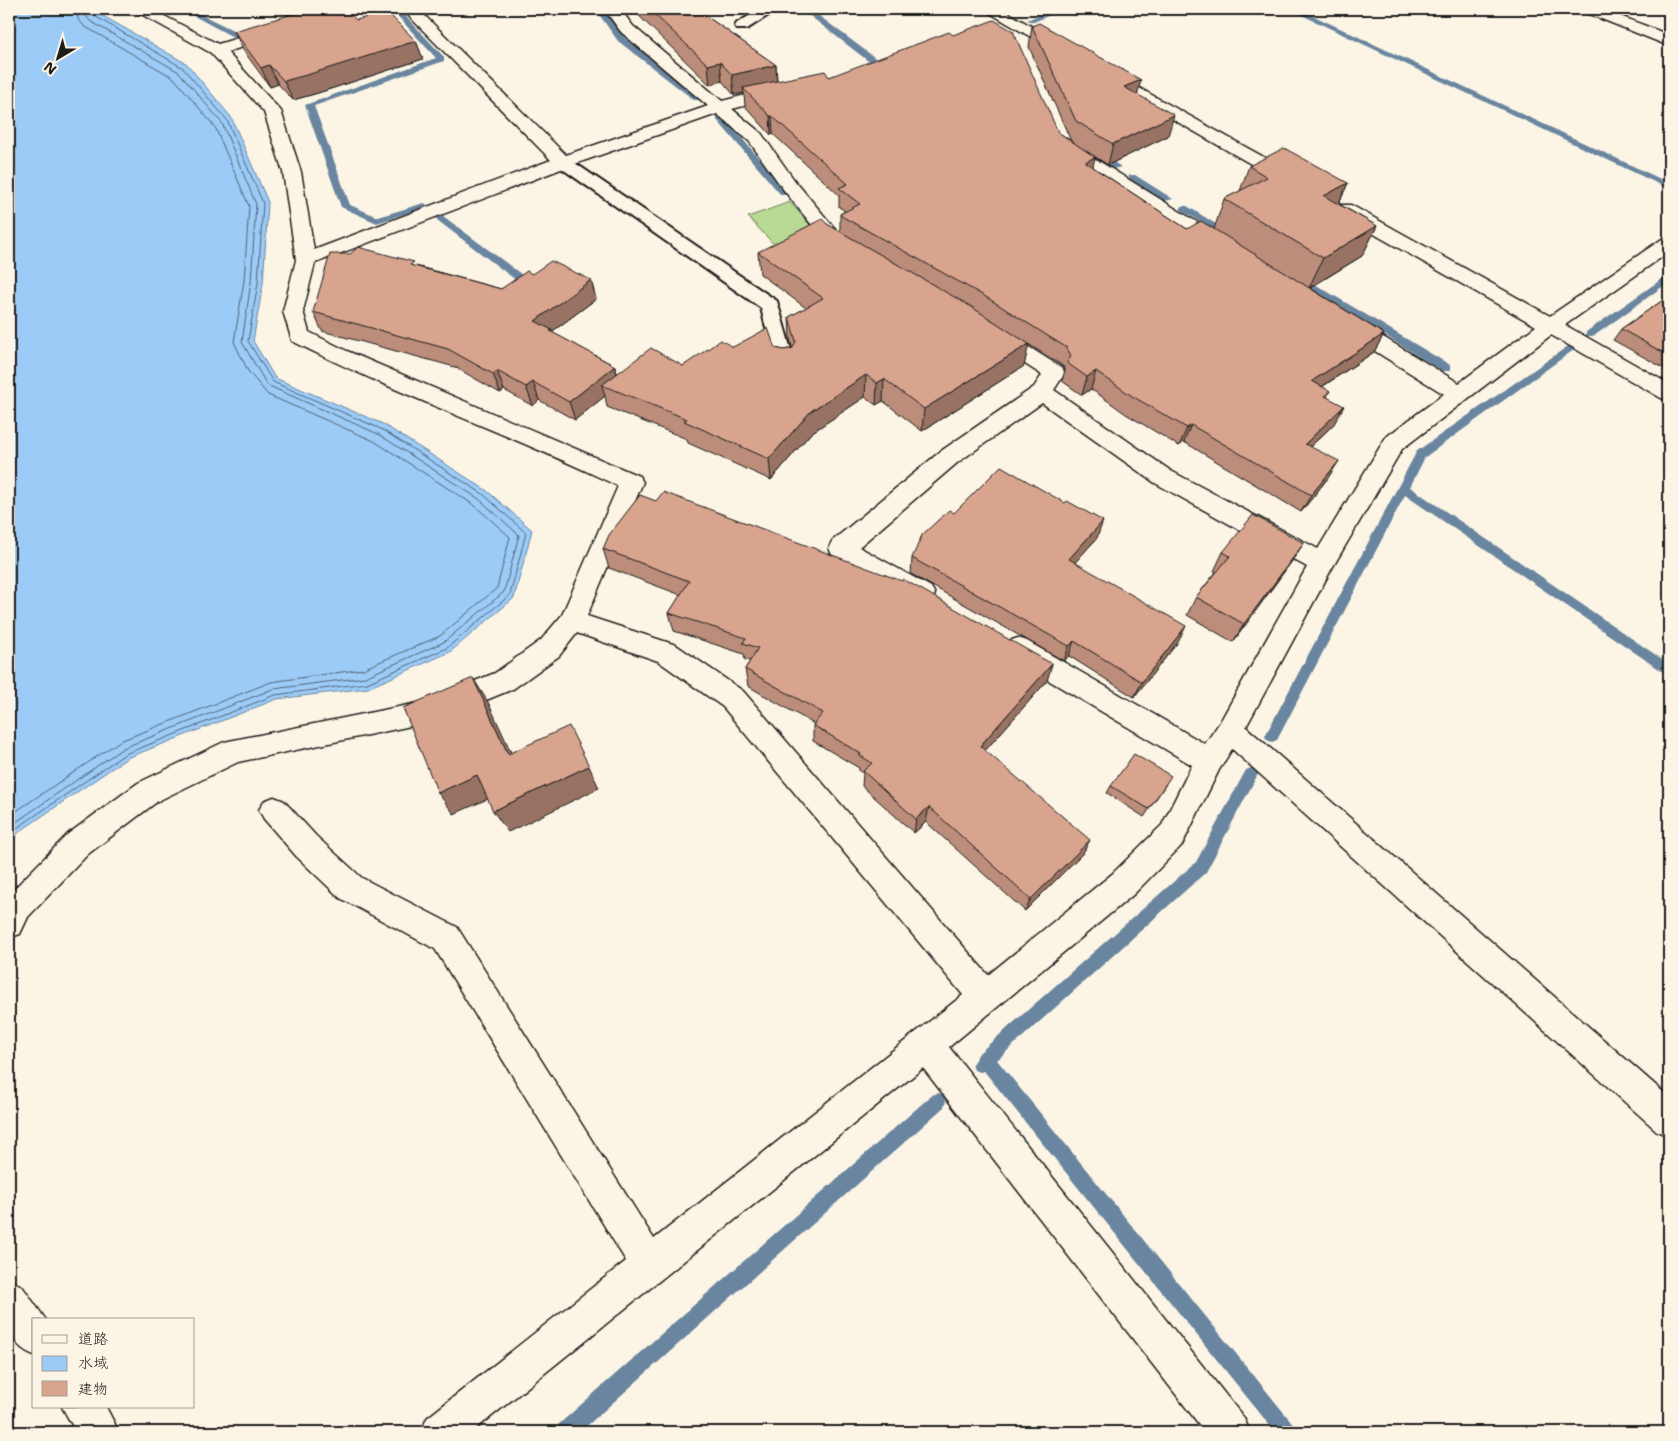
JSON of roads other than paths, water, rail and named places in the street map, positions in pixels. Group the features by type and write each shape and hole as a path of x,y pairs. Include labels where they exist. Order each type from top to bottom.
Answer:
{"street":[{"path":"9,923 18,907 78,844 148,792 234,751 425,713 504,681 550,648 572,621 631,482 585,459 349,362 299,336 292,311 306,260 292,172 272,111 216,50 140,9"},
{"path":"292,9 305,22"},
{"path":"216,50 349,9"},
{"path":"410,9 562,162"},
{"path":"612,9 627,29 755,137 789,185 835,240 860,256"},
{"path":"1590,9 1669,41"},
{"path":"1003,16 1019,45"},
{"path":"1003,16 1076,57"},
{"path":"1094,67 1309,189"},
{"path":"306,260 562,162 743,99 800,87"},
{"path":"1054,128 1062,146 1239,256"},
{"path":"1326,199 1669,393"},
{"path":"441,1432 986,997 1122,884 1172,835 1209,761 1230,730 1322,563 1394,443 1550,326 1669,243"},
{"path":"1332,314 1459,393"},
{"path":"943,606 841,548 949,457 1042,392 1054,373 975,322"},
{"path":"1042,392 1163,477 1322,563"},
{"path":"572,621 667,654 733,699 986,997"},
{"path":"994,636 1156,728 1209,761"},
{"path":"1230,730 1669,1119"},
{"path":"274,810 306,846 351,888 446,938 650,1266"},
{"path":"926,1045 1230,1432"},
{"path":"9,1299 32,1333"},
{"path":"83,1408 99,1432"}],"lane":[{"path":"742,26 770,9"},
{"path":"562,162 770,305 785,364"}],"water":[{"path":"9,9 91,9 187,64 231,117 268,202 263,284 253,341 275,378 383,424 486,490 532,530 514,598 450,652 368,688 277,699 127,758 19,832 9,845"}],"waterway":[{"path":"185,9 236,35 252,30"},
{"path":"395,9 441,59 309,105 346,207 377,220 424,206"},
{"path":"599,9 621,39 697,98"},
{"path":"805,9 875,62"},
{"path":"1031,20 1059,9"},
{"path":"1293,9 1669,186"},
{"path":"720,118 784,193"},
{"path":"1096,154 1116,167"},
{"path":"1132,177 1168,199"},
{"path":"1184,208 1230,236"},
{"path":"440,218 529,285"},
{"path":"1298,277 1446,368"},
{"path":"1590,334 1669,277"},
{"path":"1403,488 1421,454 1571,347"},
{"path":"1272,736 1403,488"},
{"path":"1403,488 1669,671"},
{"path":"985,1059 1201,867 1251,774"},
{"path":"980,1064 985,1059"},
{"path":"985,1059 1287,1432"},
{"path":"565,1432 938,1101"}]}
